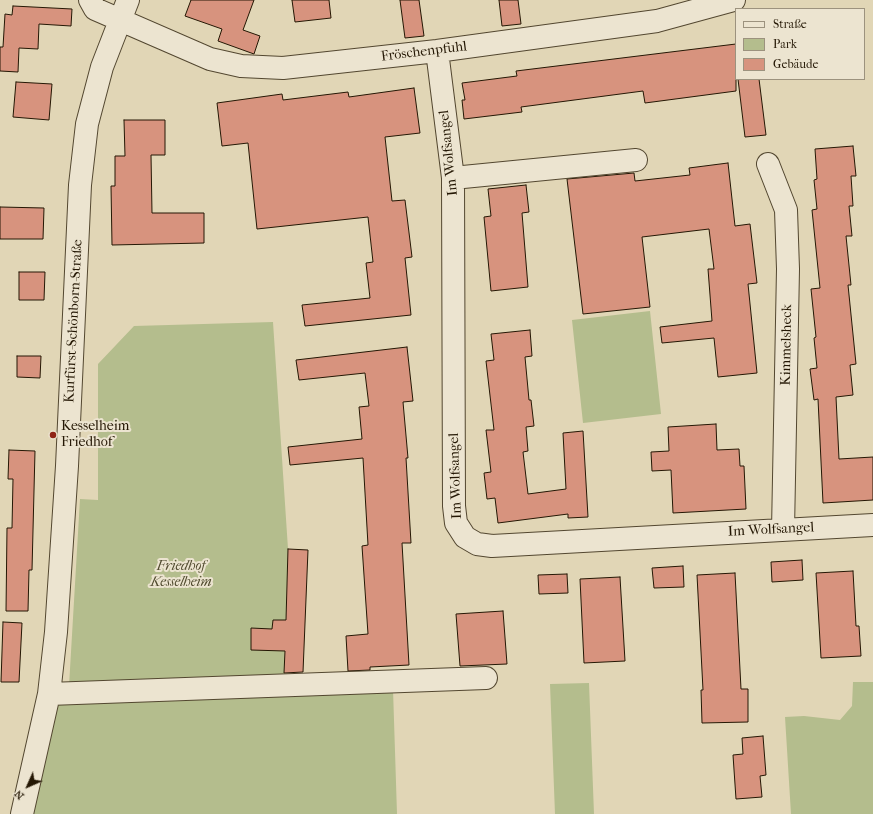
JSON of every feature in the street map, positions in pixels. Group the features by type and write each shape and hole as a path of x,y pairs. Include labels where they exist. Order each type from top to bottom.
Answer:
{"street":[{"name":"Fröschenpfuhl","path":"90,0 95,9 210,59 241,66 283,68 437,51 656,21 701,4 734,0"},
{"name":"Kurfürst-Schönborn-Straße","path":"22,814 49,694 57,624 80,185 87,124 102,67 128,0"},
{"name":"Im Wolfsangel","path":"437,51 453,178 454,506 456,523 465,537 477,544 492,546 873,525"},
{"path":"453,178 636,160"},
{"name":"Kimmelsheck","path":"768,164 786,210 788,269 783,530"},
{"path":"49,694 486,678"}],"green space":[{"path":"650,311 661,414 583,423 572,320"},
{"name":"Friedhof Kesselheim","path":"273,322 288,549 284,681 69,686 80,499 98,500 98,364 134,326"},
{"path":"853,682 873,682 873,814 791,814 785,717 804,716 840,720 852,706"},
{"path":"589,683 594,814 555,814 550,684"},
{"path":"393,689 397,814 30,814 55,700"}],"building":[{"path":"191,0 254,0 243,30 260,36 254,54 218,41 222,29 185,16"},
{"path":"292,0 329,0 331,18 295,22"},
{"path":"400,0 419,0 424,36 405,38"},
{"path":"499,0 518,0 521,24 502,26"},
{"path":"13,6 72,9 71,26 39,24 38,49 19,48 18,72 0,71 0,47 3,47 5,14 12,15"},
{"path":"735,44 736,91 645,103 643,91 521,107 522,112 464,119 462,100 465,100 462,83 517,76 516,71"},
{"path":"738,80 759,80 766,135 745,137"},
{"path":"16,82 52,84 49,120 13,117"},
{"path":"414,88 420,133 385,137 392,201 405,200 412,257 405,258 411,315 305,326 302,305 370,298 366,263 373,262 368,217 257,229 248,143 222,146 217,103 282,94 283,100 348,92 349,97"},
{"path":"124,120 165,120 165,155 151,155 152,213 204,213 204,243 112,245 111,186 115,186 115,156 125,156"},
{"path":"853,146 856,176 851,176 853,206 849,206 852,236 846,236 851,285 848,285 856,364 850,365 853,395 836,397 839,459 873,457 873,500 823,503 818,399 814,400 810,369 817,368 814,338 816,337 811,289 820,288 812,210 817,209 814,180 817,179 815,149"},
{"path":"728,163 735,226 750,224 757,283 748,284 757,373 718,377 714,338 662,343 660,327 712,321 708,269 714,269 709,229 642,237 650,307 583,314 567,179 634,173 635,181 690,175 689,168"},
{"path":"526,185 529,212 522,213 528,287 491,291 484,217 491,216 488,189"},
{"path":"0,207 44,208 43,239 0,239"},
{"path":"19,272 45,272 44,300 19,300"},
{"path":"530,330 532,356 525,357 529,400 531,400 534,426 526,427 528,451 523,452 528,494 566,489 563,433 583,431 588,517 568,518 568,514 498,523 495,498 487,499 484,473 491,472 486,430 494,430 486,361 494,360 491,334"},
{"path":"407,347 413,401 403,402 408,458 406,458 411,543 402,543 409,665 370,667 370,670 348,671 346,636 368,634 362,546 368,545 363,458 290,465 288,447 362,439 359,407 369,406 365,373 299,380 296,360"},
{"path":"17,356 41,356 40,378 17,377"},
{"path":"716,424 717,450 739,449 740,466 744,466 746,509 673,513 671,470 652,471 651,452 669,451 668,427"},
{"path":"9,450 35,451 32,570 29,570 28,611 6,611 7,528 12,528 13,479 8,479"},
{"path":"288,549 308,550 303,672 284,673 285,651 251,650 251,628 272,629 273,620 286,620"},
{"path":"802,560 803,580 772,582 771,562"},
{"path":"683,566 684,587 654,588 652,568"},
{"path":"853,571 856,626 859,626 861,656 821,658 816,573"},
{"path":"735,573 741,689 748,689 748,722 702,723 701,690 703,690 697,575"},
{"path":"567,574 568,593 539,594 538,575"},
{"path":"620,577 625,661 584,663 580,579"},
{"path":"503,611 507,664 460,666 456,614"},
{"path":"3,622 22,623 19,682 1,682"},
{"path":"763,736 766,775 760,776 762,797 736,799 733,755 743,754 742,738"}],"place":[{"name":"Kesselheim Friedhof","path":"53,435"}]}
